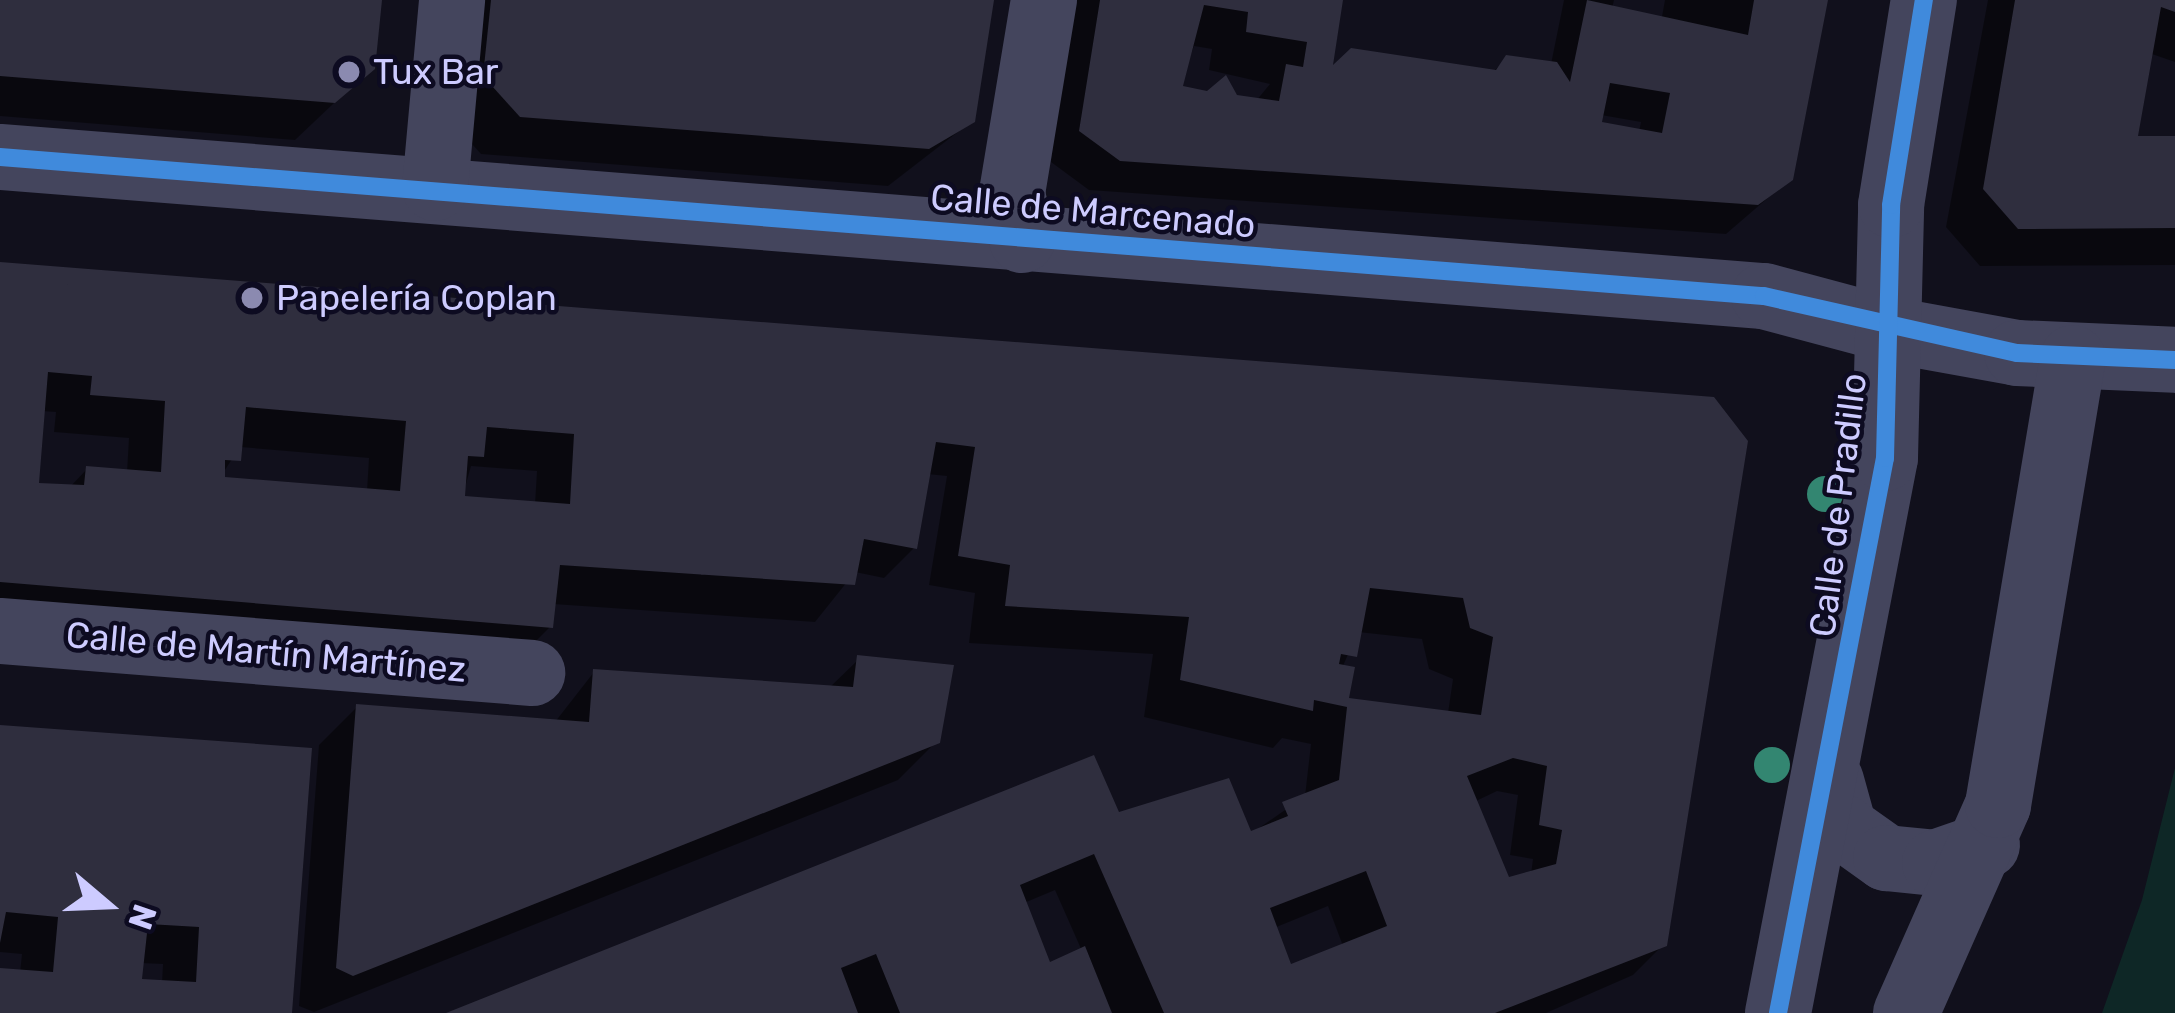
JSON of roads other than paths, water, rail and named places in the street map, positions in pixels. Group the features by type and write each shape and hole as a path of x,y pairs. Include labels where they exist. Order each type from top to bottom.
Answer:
{"street":[{"path":"435,188 452,0"},
{"path":"1022,240 1012,193 1044,0"},
{"name":"Calle de Pradillo","path":"1778,1013 1831,782 1885,458 1891,205 1924,0"},
{"name":"Calle de Marcenado","path":"0,157 1764,296 1891,330 2073,358 2175,360"},
{"path":"1906,1013 1988,845 2073,358"},
{"name":"Calle de Martín Martínez","path":"0,631 532,673"},
{"path":"1831,782 1844,828 1886,858 1935,863 1988,845"}],"place":[{"name":"Tux Bar","path":"349,72"},
{"name":"Papelería Coplan","path":"252,298"}]}
